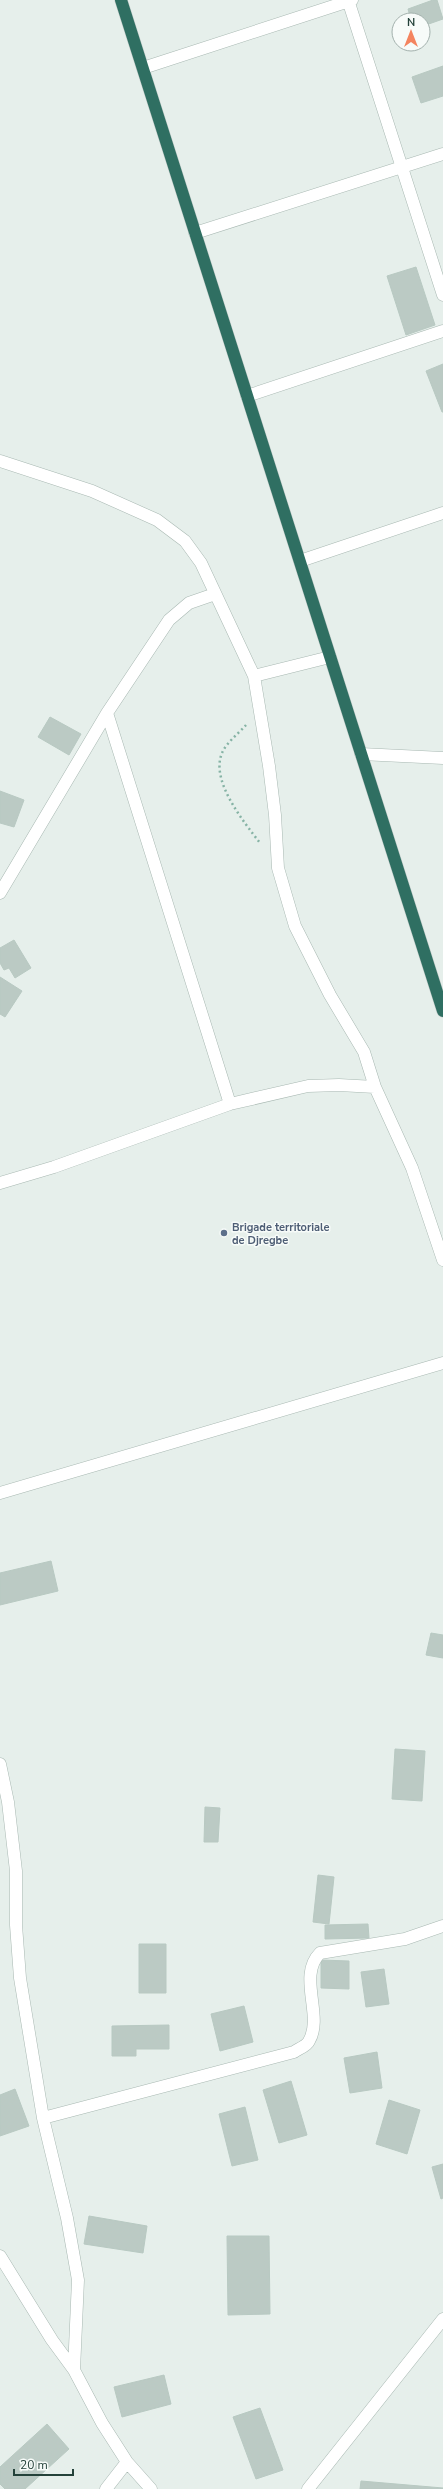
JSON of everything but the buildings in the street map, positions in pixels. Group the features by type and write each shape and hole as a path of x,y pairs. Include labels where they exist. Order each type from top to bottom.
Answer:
{"highway":[{"path":"121,0 443,1011"}],"street":[{"path":"143,68 350,0 443,295"},
{"path":"195,233 443,154"},
{"path":"247,396 443,331"},
{"path":"0,461 92,491 157,520 185,541 201,563 254,676 275,815 278,868 295,926 330,995 364,1052 375,1087 412,1168 443,1260"},
{"path":"300,561 443,513"},
{"path":"0,893 3,880 107,713 169,620 189,603 215,594"},
{"path":"254,676 330,657"},
{"path":"107,713 230,1104"},
{"path":"361,754 443,758"},
{"path":"0,1183 54,1167 230,1104 308,1086 339,1085 375,1087"},
{"path":"0,1493 443,1363"},
{"path":"0,1764 8,1802 16,1872 16,1925 20,1978 43,2118 67,2218 78,2280 74,2370"},
{"path":"43,2118 294,2052 309,2043 313,2031 311,1969 315,1959 320,1953 405,1939 443,1926"},
{"path":"0,2256 52,2340 74,2370 102,2423 127,2462 151,2489"},
{"path":"308,2489 443,2319"},
{"path":"106,2489 127,2462"}],"path":[{"path":"259,710 222,752 219,766 221,781 241,817 278,868"}],"place":[{"name":"Brigade territoriale de Djregbe","path":"224,1233"}]}
